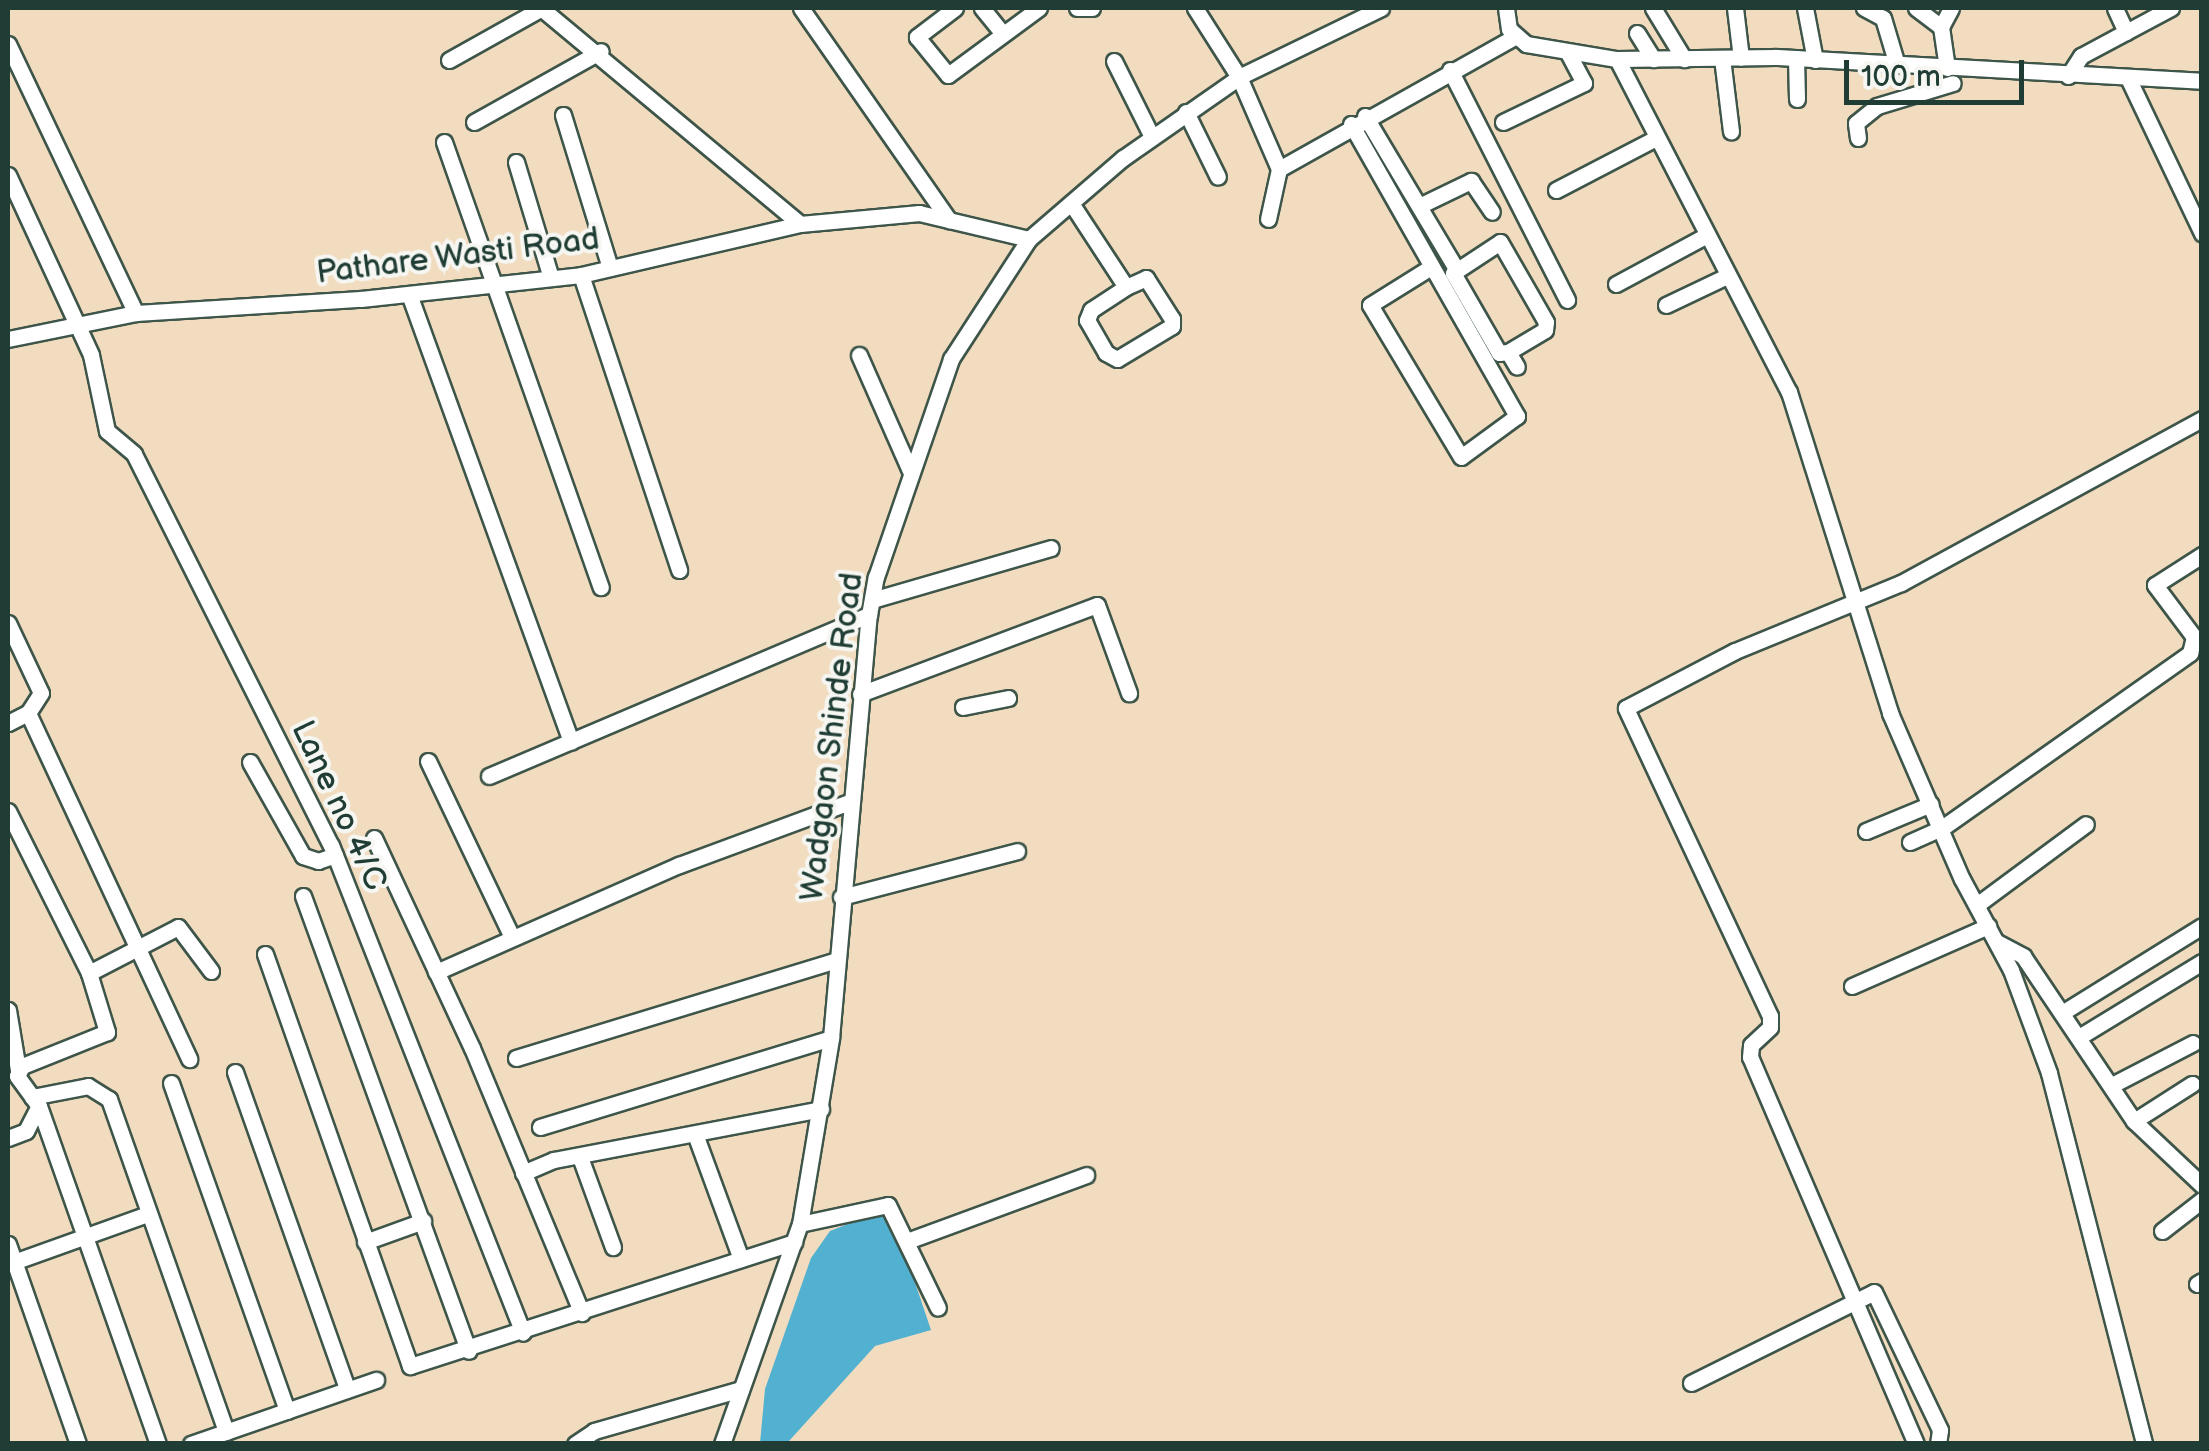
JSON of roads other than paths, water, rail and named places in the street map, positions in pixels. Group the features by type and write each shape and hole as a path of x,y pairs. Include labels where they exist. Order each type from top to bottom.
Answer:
{"street":[{"path":"449,60 542,8 601,51 800,224"},
{"path":"801,8 949,220"},
{"path":"955,8 917,37 948,75 1039,8"},
{"path":"982,8 1003,34"},
{"path":"1077,8 1092,8"},
{"path":"1195,8 1239,76 1280,169 1268,219"},
{"name":"Wadgaon Shinde Road","path":"722,1444 800,1224 831,1038 848,802 870,608 951,358 1029,239 1152,137 1239,76 1381,8"},
{"path":"1506,8 1514,38"},
{"path":"1652,8 1684,58"},
{"path":"1735,8 1741,58"},
{"path":"1805,8 1815,60"},
{"path":"1864,8 1883,18 1896,65"},
{"path":"1916,8 1940,27"},
{"path":"1950,8 1940,27 1950,76"},
{"path":"2115,8 2126,32"},
{"path":"2068,76 2081,56 2170,8"},
{"path":"1637,33 1653,59"},
{"path":"1280,169 1358,120 1514,38 1617,60 1796,58 1896,65 1950,76 2202,80"},
{"path":"8,44 136,313"},
{"path":"474,122 601,51"},
{"path":"1504,122 1584,83 1568,51"},
{"path":"1722,58 1731,131"},
{"path":"1796,58 1797,99"},
{"path":"1617,60 1794,404 1890,713 1997,942 2049,1072 2144,1444"},
{"path":"1114,61 1152,137"},
{"path":"1450,70 1567,300"},
{"path":"1858,138 1856,123 1876,106 1950,76"},
{"path":"2129,80 2202,233"},
{"path":"1186,112 1218,178"},
{"path":"564,115 610,268"},
{"path":"1358,120 1419,206 1455,267 1455,279 1499,354 1546,326 1508,248 1500,242 1455,267"},
{"path":"1358,120 1432,267 1518,419 1461,457 1370,305 1432,267"},
{"path":"1556,190 1656,138"},
{"path":"444,142 601,587"},
{"path":"516,162 551,278"},
{"name":"Lane no 4/C","path":"8,174 78,320 107,431 134,454 335,856 523,1332"},
{"path":"1419,206 1470,181 1492,212"},
{"path":"1071,203 1126,287"},
{"name":"Pathare Wasti Road","path":"8,339 78,320 136,313 409,294 581,275 800,224 919,213 1029,239"},
{"path":"1616,284 1706,236"},
{"path":"581,275 679,570"},
{"path":"1666,305 1727,276"},
{"path":"1146,278 1172,326 1112,358 1087,320 1091,310 1126,287 1146,278"},
{"path":"409,294 571,742"},
{"path":"1508,352 1517,367"},
{"path":"860,355 911,473"},
{"path":"1916,1444 1748,1050 1770,1026 1770,1016 1626,715 1631,703 1700,668 1855,602 2202,419"},
{"path":"489,776 870,608 1052,548"},
{"path":"1910,842 1942,828 2190,653 2199,640 2155,585 2202,554"},
{"path":"860,694 1097,605 1129,694"},
{"path":"8,623 41,693 28,713 8,723"},
{"path":"964,707 1008,698"},
{"path":"28,713 141,946 189,1058"},
{"path":"428,761 511,935"},
{"path":"250,762 303,856 318,861 335,856"},
{"path":"436,972 511,935 848,802"},
{"path":"1866,831 1932,804"},
{"path":"8,811 89,973 104,1035 18,1070"},
{"path":"1978,904 2086,824"},
{"path":"374,838 524,1172 582,1313"},
{"path":"841,897 1017,851"},
{"path":"302,896 469,1350"},
{"path":"1852,986 1988,926"},
{"path":"2065,1011 2202,926"},
{"path":"89,973 182,927 211,971"},
{"path":"1997,942 2023,956 2065,1011 2078,1038 2134,1121 2202,1186"},
{"path":"265,954 410,1366 794,1242"},
{"path":"516,1058 836,960"},
{"path":"2078,1038 2202,962"},
{"path":"8,1010 18,1070 36,1102 86,1235 158,1444"},
{"path":"540,1127 831,1038"},
{"path":"2112,1085 2193,1043"},
{"path":"235,1072 346,1390"},
{"path":"171,1083 287,1412"},
{"path":"2134,1121 2192,1084"},
{"path":"36,1102 88,1086 109,1099 226,1432"},
{"path":"8,1138 26,1131 36,1102"},
{"path":"524,1172 580,1157 821,1109"},
{"path":"695,1134 742,1259"},
{"path":"580,1157 613,1247"},
{"path":"907,1242 1086,1175"},
{"path":"2162,1231 2202,1200"},
{"path":"800,1224 880,1204 893,1211 938,1308"},
{"path":"11,1263 148,1214"},
{"path":"365,1242 423,1222"},
{"path":"8,1244 11,1263 78,1444"},
{"path":"1691,1383 1852,1297 1874,1292 1882,1299 1940,1430 1938,1444"},
{"path":"192,1444 376,1380"},
{"path":"575,1444 594,1431 741,1389"},
{"path":"244,1426 250,1444"}],"water":[{"path":"873,1214 886,1217 904,1250 931,1330 875,1346 789,1441 760,1443 765,1389 811,1258 830,1231"}]}
